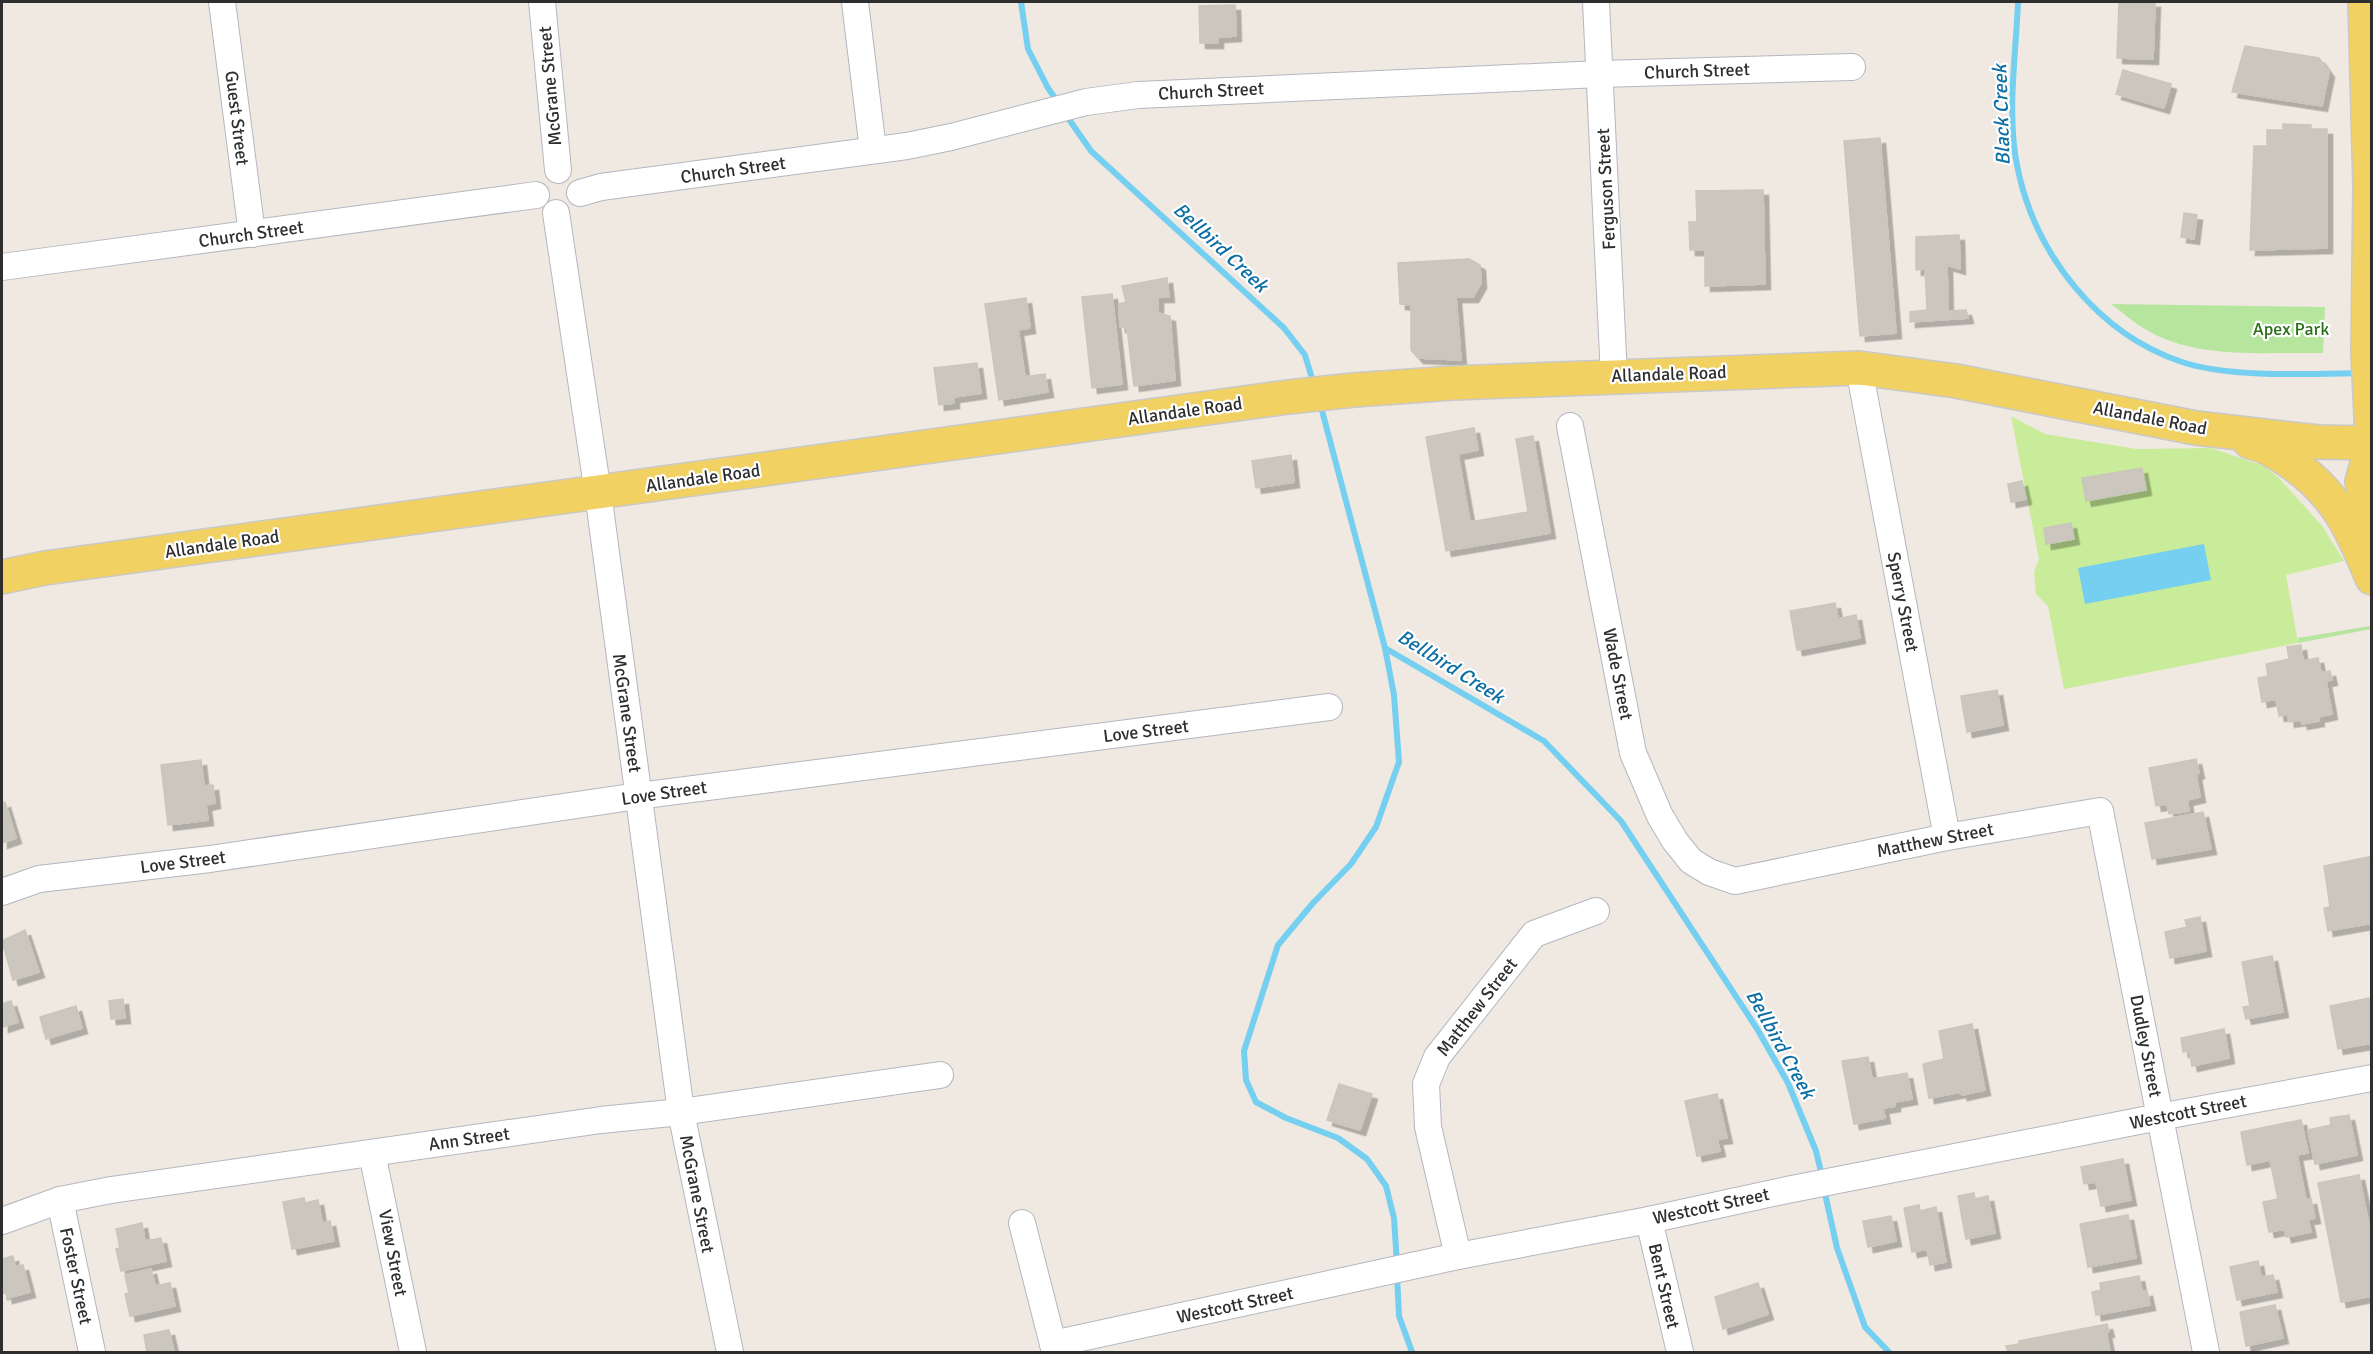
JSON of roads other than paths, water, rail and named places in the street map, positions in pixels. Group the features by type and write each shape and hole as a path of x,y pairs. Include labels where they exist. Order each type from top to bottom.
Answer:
{"main road":[{"path":"2365,2 2371,187 2368,392 2372,436"},
{"name":"Allandale Road","path":"2,577 56,566 1288,397 1354,390 1859,368 1956,381 2196,428 2318,442 2372,444"},
{"path":"2196,428 2259,444 2306,472 2334,501 2359,547 2372,578"},
{"path":"2372,444 2362,482 2372,532"}],"street":[{"name":"Guest Street","path":"222,2 252,234"},
{"name":"McGrane Street","path":"542,2 558,170"},
{"path":"855,2 873,150"},
{"name":"Ferguson Street","path":"1596,2 1614,377"},
{"name":"Church Street","path":"580,194 601,188 951,137 1086,102 1138,95 1600,74 1852,67"},
{"path":"558,170 572,175 578,183 580,194 572,208 556,213 543,208 536,195 536,189 542,178 558,170"},
{"name":"Church Street","path":"2,267 536,195"},
{"name":"McGrane Street","path":"556,213 598,492 681,1112 730,1353"},
{"name":"Sperry Street","path":"1859,368 1947,837"},
{"name":"Wade Street","path":"1570,426 1633,753 1660,816 1675,841 1691,861 1709,872 1735,881"},
{"name":"Love Street","path":"2,892 39,879 210,860 638,796 1329,707"},
{"name":"Matthew Street","path":"1735,881 1947,837 2100,811"},
{"name":"Dudley Street","path":"2100,811 2206,1353"},
{"name":"Matthew Street","path":"1458,1256 1428,1127 1426,1084 1437,1057 1534,934 1596,911"},
{"name":"Ann Street","path":"2,1221 60,1200 111,1190 601,1120 681,1112 940,1075"},
{"name":"Westcott Street","path":"1054,1348 1458,1256 1649,1220 1856,1176 2372,1078"},
{"name":"View Street","path":"372,1153 413,1353"},
{"name":"Foster Street","path":"60,1200 92,1353"},
{"name":"Bent Street","path":"1649,1220 1680,1353"},
{"path":"1022,1223 1054,1348"}],"water":[{"path":"2204,544 2211,580 2085,604 2078,568"}],"waterway":[{"name":"Bellbird Creek","path":"1021,2 1028,49 1059,104"},
{"name":"Black Creek","path":"2018,2 2012,107 2014,149 2018,170 2039,232 2075,287 2123,332 2152,349 2182,362 2223,371 2246,373 2359,373"},
{"name":"Bellbird Creek","path":"1066,115 1091,151 1284,328 1305,355 1314,385"},
{"name":"Bellbird Creek","path":"1320,403 1385,648 1544,741 1621,821 1756,1027 1788,1083 1816,1151 1822,1176"},
{"path":"1385,648 1394,695 1399,762 1376,827 1351,864 1313,903 1278,945 1244,1051 1246,1080 1256,1102 1286,1118 1338,1138 1367,1159 1386,1186 1394,1218 1397,1264"},
{"name":"Bellbird Creek","path":"1824,1189 1837,1248 1865,1327 1889,1352"},
{"path":"1397,1275 1399,1316 1412,1352"}],"park label":[{"name":"Apex Park","path":"2291,329"}]}
